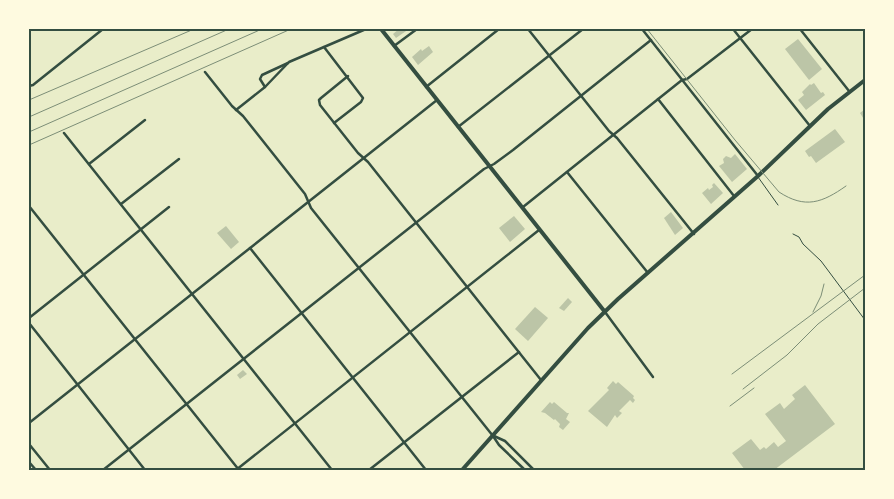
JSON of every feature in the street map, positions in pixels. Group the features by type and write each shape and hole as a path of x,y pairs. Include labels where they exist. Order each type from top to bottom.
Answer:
{"main road":[{"path":"381,29 605,312"},
{"path":"462,470 605,312 735,197 849,91 865,80"}],"street":[{"path":"29,86 103,29"},
{"path":"265,87 260,79 262,75 366,29"},
{"path":"394,46 417,29"},
{"path":"426,87 499,29"},
{"path":"528,29 694,234"},
{"path":"458,128 584,29"},
{"path":"642,29 758,176"},
{"path":"733,29 810,126"},
{"path":"522,208 682,80 687,79 752,29"},
{"path":"800,29 849,91"},
{"path":"103,470 484,168 513,150 651,40"},
{"path":"324,47 362,95 363,100 334,123"},
{"path":"236,110 265,87 289,62"},
{"path":"205,72 306,195 312,209 493,436 498,446 526,470"},
{"path":"348,76 319,100 320,105 542,381"},
{"path":"658,99 735,197"},
{"path":"29,424 437,100"},
{"path":"89,164 145,120"},
{"path":"64,133 332,470"},
{"path":"121,204 179,159"},
{"path":"567,172 648,273"},
{"path":"29,206 30,211 83,274 238,470 539,230"},
{"path":"29,318 169,206"},
{"path":"250,248 426,470"},
{"path":"605,312 653,377"},
{"path":"29,323 146,470"},
{"path":"369,470 519,352"},
{"path":"493,436 505,442 534,470"},
{"path":"29,444 50,470"},
{"path":"29,462 36,470"}],"lane":[{"path":"758,176 778,205"},
{"path":"793,234 799,237 803,244 821,261 865,320"}],"building":[{"path":"399,29 409,29 396,38 393,34"},
{"path":"798,39 822,69 809,80 785,49"},
{"path":"429,46 433,52 418,65 412,57 421,49 422,51"},
{"path":"814,83 821,93 823,92 825,95 806,110 798,100 804,95 802,92 810,84"},
{"path":"865,109 865,121 860,113"},
{"path":"835,129 845,142 816,163 805,151"},
{"path":"735,154 747,169 732,182 719,166 724,163 723,159 726,156 731,158"},
{"path":"714,183 723,193 711,204 702,193 708,188 709,190 713,187"},
{"path":"671,212 683,228 675,235 664,218"},
{"path":"514,216 525,229 510,242 499,228"},
{"path":"226,226 239,242 231,249 217,233"},
{"path":"568,298 572,302 564,311 559,308"},
{"path":"535,307 548,318 528,341 515,329"},
{"path":"243,370 247,374 240,379 237,375"},
{"path":"613,381 616,384 618,382 634,396 635,400 633,403 630,400 619,411 622,413 617,418 615,415 607,427 588,411 609,390 607,388"},
{"path":"805,385 835,424 774,470 745,470 732,453 751,439 760,450 764,447 766,449 774,442 778,447 786,441 765,414 780,403 784,409 795,399 792,395"},
{"path":"550,402 552,404 554,402 569,413 566,419 570,422 563,430 555,419 541,412"}],"railway":[{"path":"29,100 194,29"},
{"path":"29,117 229,29"},
{"path":"29,132 262,29"},
{"path":"29,145 291,29"},
{"path":"647,29 779,192 797,201 813,202 821,200 846,186"},
{"path":"732,374 865,275"},
{"path":"813,312 821,296 824,284"},
{"path":"743,389 787,355 818,324 865,288"},
{"path":"730,406 754,388"}]}
